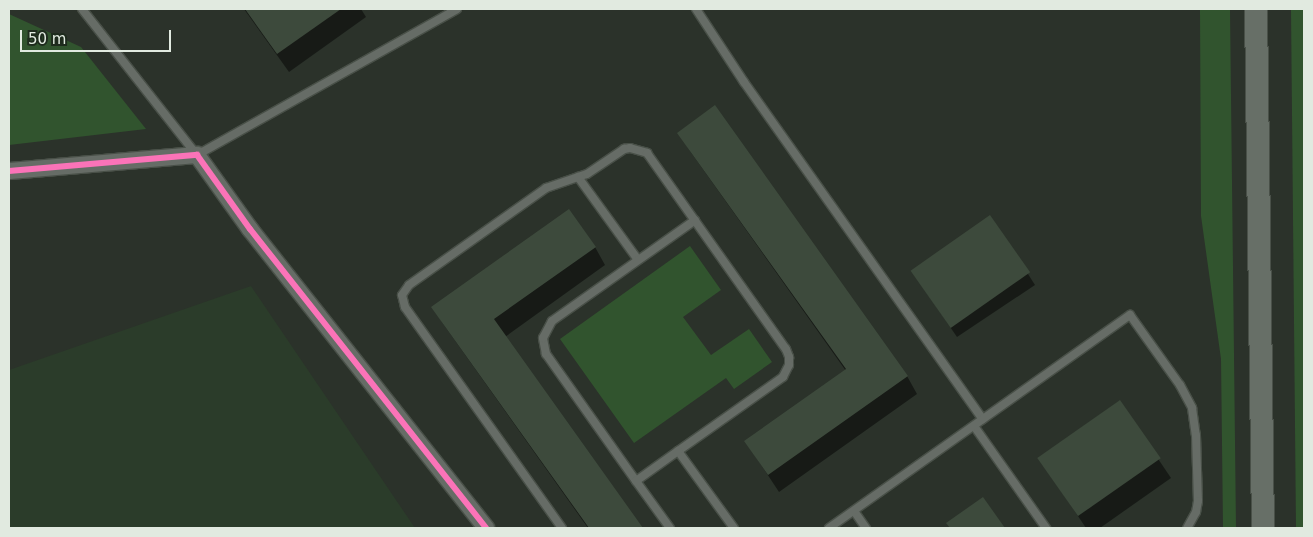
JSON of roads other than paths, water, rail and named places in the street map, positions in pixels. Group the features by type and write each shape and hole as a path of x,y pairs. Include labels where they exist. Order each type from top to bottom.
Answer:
{"main road":[{"path":"1256,9 1263,528"}],"street":[{"path":"9,171 197,155 250,229 486,528"}],"lane":[{"path":"82,9 197,155 457,9"},
{"path":"696,9 744,82 984,419"},
{"path":"562,528 405,307 402,295 409,285 546,188 591,172 624,149 636,148 647,153 790,357 789,365 783,377 636,481"},
{"path":"578,177 638,260"},
{"path":"670,528 546,354 543,338 552,321 695,220"},
{"path":"830,528 1130,315 1180,385 1192,408 1196,435 1198,501 1196,512 1187,528"},
{"path":"974,426 1046,528"},
{"path":"678,451 734,528"},
{"path":"854,511 866,528"}]}
